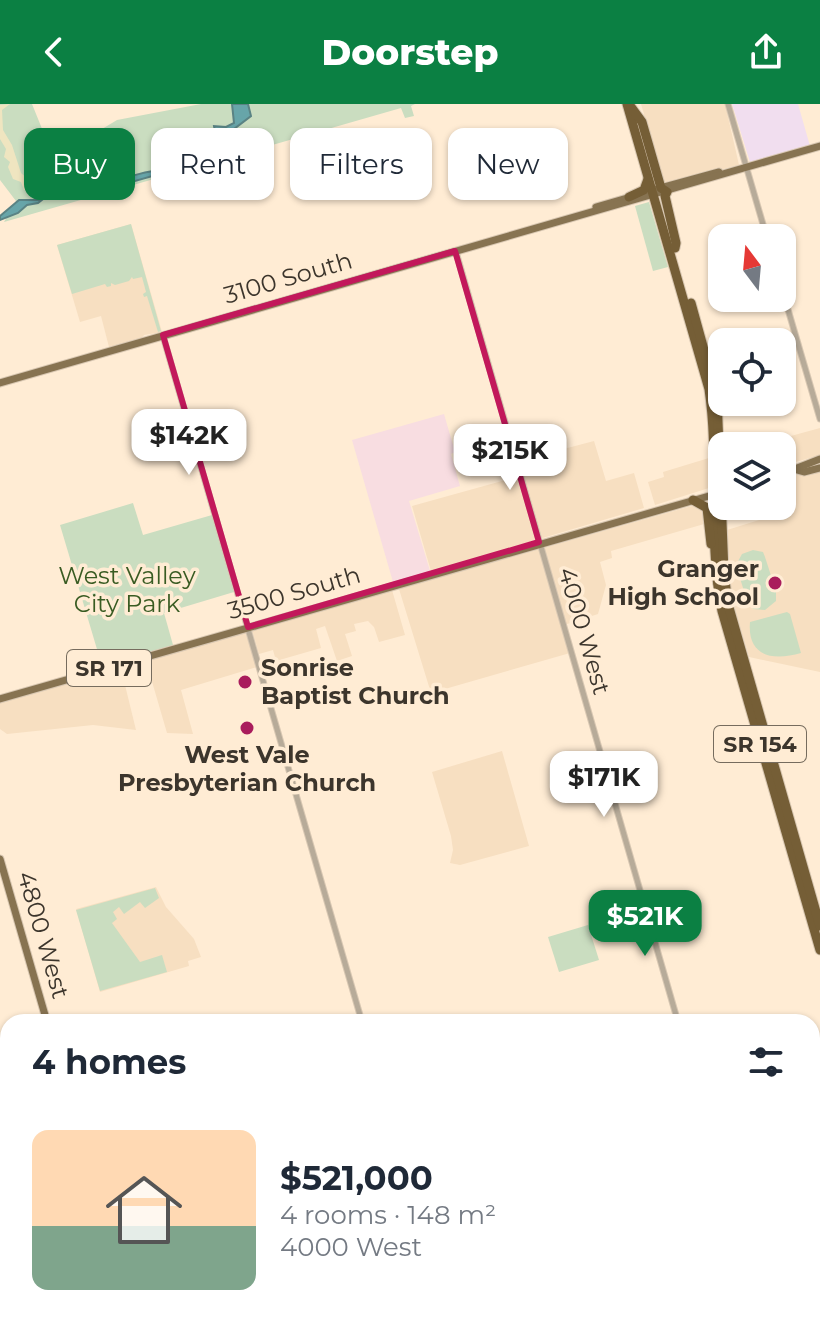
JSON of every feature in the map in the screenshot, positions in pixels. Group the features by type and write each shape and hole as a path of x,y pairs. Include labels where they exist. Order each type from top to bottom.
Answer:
{"highway":[{"name":"SR 154","path":"631,106 648,176 656,192 708,382"},
{"path":"631,106 642,122 656,192"},
{"path":"629,197 644,190 648,176"},
{"name":"SR 154","path":"656,192 665,196 675,248 708,358"},
{"path":"677,273 696,317"},
{"path":"693,500 707,509 715,586 722,611"},
{"name":"SR 154","path":"716,520 717,583 722,611 820,950"},
{"name":"SR 154","path":"718,520 731,618 820,926"},
{"path":"716,536 720,543 724,582"}],"main road":[{"name":"3100 South","path":"0,383 820,146"},
{"name":"3100 South","path":"587,212 629,197 656,192"},
{"path":"820,459 800,465 797,470 804,472 820,468"},
{"name":"3500 South","path":"0,699 584,529 708,496"},
{"name":"4800 West","path":"0,859 45,1014"}],"street":[{"path":"728,104 763,224"},
{"name":"4000 West","path":"455,251 676,1014"},
{"path":"789,312 820,419"},
{"path":"163,335 360,1014"}],"highlighted area":[{"path":"455,251 539,542 248,627 163,335"}],"shaded area":[{"path":"641,104 725,104 739,165 662,185"},
{"path":"732,104 798,104 810,146 750,162"},
{"path":"131,224 162,332 109,347 101,316 80,322 57,245"},
{"path":"444,414 455,452 451,454 460,486 409,501 430,571 393,582 352,440"},
{"path":"820,428 820,455 796,462 796,435"},
{"path":"594,441 606,481 634,473 644,508 431,571 412,506 523,475 522,460"},
{"path":"708,458 708,488 655,505 648,482 664,477 663,472"},
{"name":"Granger High School","path":"820,468 820,672 749,657 731,596 727,530 759,520 796,520 796,475"},
{"path":"708,501 708,520 711,522 611,551 612,558 600,562 606,585 598,614 561,626 570,653 431,693 399,589"},
{"path":"392,590 405,635 379,642 374,627 368,621 354,624 356,631 345,634 352,656 337,661 325,626 316,629 321,648 276,661 273,650 259,654 252,630"},
{"path":"245,632 257,667 181,690 193,734 167,733 146,661"},
{"path":"133,665 137,681 125,685 136,730 93,725 7,734 0,729 0,703"},
{"path":"502,751 529,846 460,865 450,863 453,850 451,836 432,772"},
{"path":"156,887 166,907 194,939 201,957 188,961 189,966 100,992 76,909"}],"green space":[{"path":"0,104 32,104 42,128 24,128 24,200 81,200 4,222 16,201 0,180"},
{"path":"201,104 415,104 411,106 414,116 405,118 401,108 331,128 290,128 290,140 274,144 274,128 151,128 151,180 135,184 135,128 104,128 117,120"},
{"path":"649,202 668,267 653,271 635,206"},
{"path":"131,224 161,331 158,332 147,296 143,294 146,292 142,277 72,294 57,245"},
{"name":"West Valley City Park","path":"133,503 143,535 212,515 234,592 164,613 173,645 102,666 60,525"},
{"path":"753,550 763,552 776,591 776,601 765,610 753,609 747,601 736,565 742,554"},
{"path":"787,612 801,653 781,656 764,654 753,643 750,622"},
{"path":"155,888 159,898 145,908 140,902 124,914 119,907 113,912 117,919 112,923 140,962 162,955 167,972 100,991 76,910"},
{"path":"588,925 599,960 559,972 548,937"}],"sand":[{"path":"10,104 2,110 3,130 24,176 24,190 21,182 13,179 8,167 10,162 4,157 6,149 0,139 0,105"}],"water":[{"path":"232,104 248,104 251,116 235,128 214,128 234,123"},
{"path":"151,172 151,176 135,181 135,175"},
{"path":"19,200 42,200 0,220 0,216"}],"place":[{"name":"Granger High School","path":"775,583"},
{"name":"Sonrise Baptist Church","path":"245,682"},
{"name":"West Vale Presbyterian Church","path":"247,728"}]}
